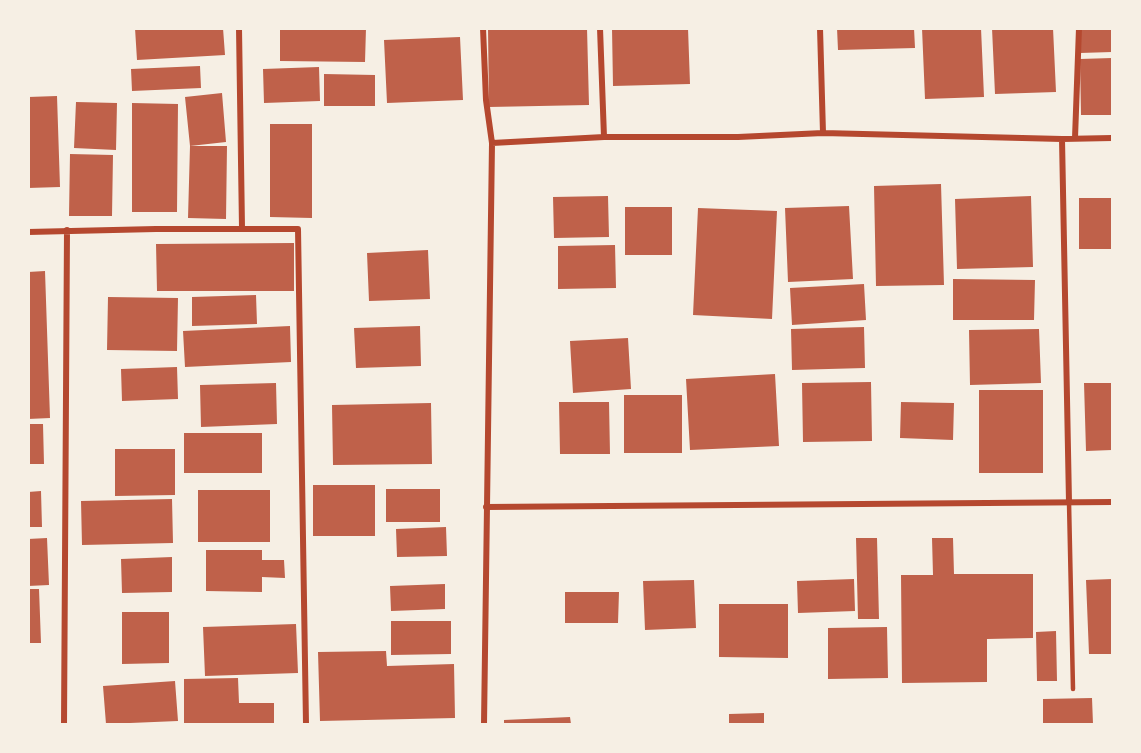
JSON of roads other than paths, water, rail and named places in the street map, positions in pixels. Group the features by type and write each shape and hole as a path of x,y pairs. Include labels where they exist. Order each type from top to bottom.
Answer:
{"street":[{"path":"239,28 242,228"},
{"path":"483,28 486,100 492,143 484,724"},
{"path":"600,28 604,137"},
{"path":"820,28 823,133"},
{"path":"1075,138 1079,28"},
{"path":"492,143 604,137 738,137 823,133 1062,139 1113,138"},
{"path":"1062,139 1069,502"},
{"path":"28,232 298,229 306,724"},
{"path":"64,724 67,230"},
{"path":"486,507 1113,502"}],"lane":[{"path":"1069,502 1073,689"}]}
